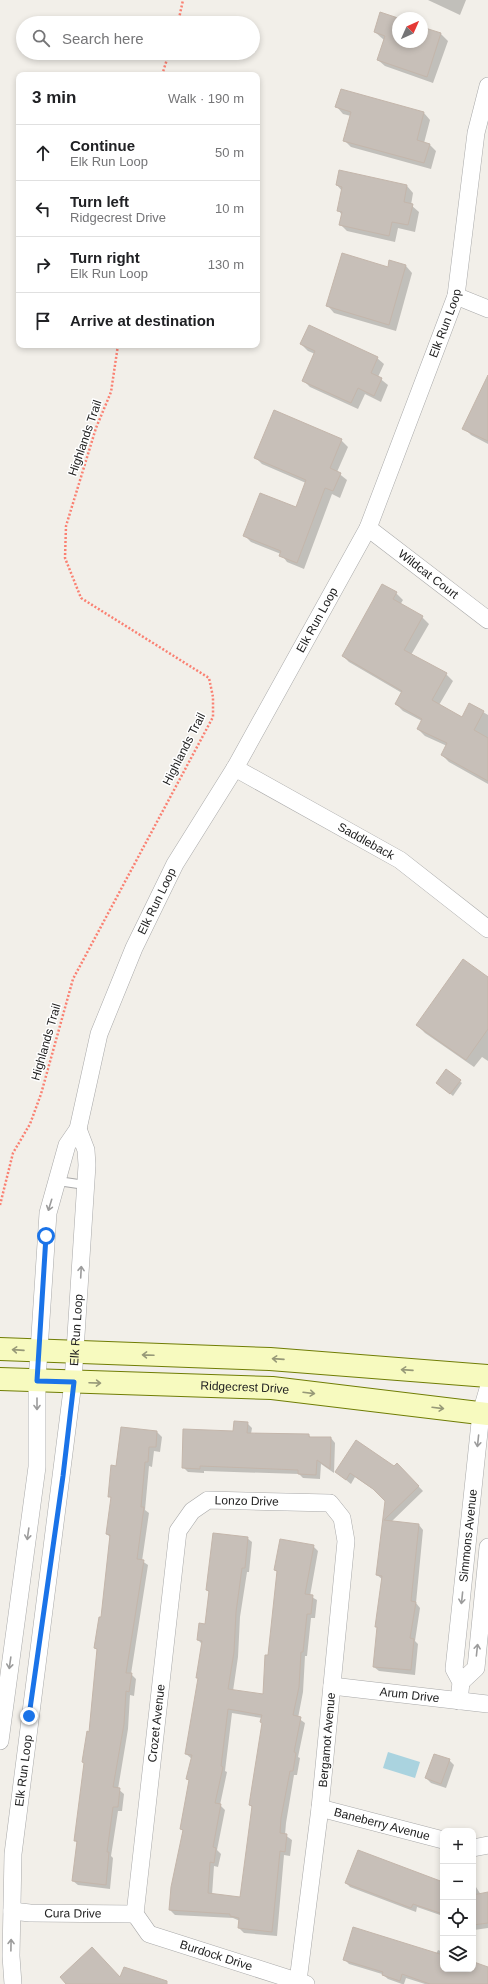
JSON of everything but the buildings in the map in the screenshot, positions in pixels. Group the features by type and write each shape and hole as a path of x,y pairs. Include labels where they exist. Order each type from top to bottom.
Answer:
{"street":[{"name":"Elk Run Loop","path":"0,1741 37,1467 37,1381 48,1213 67,1144 78,1129 99,1034 134,948 175,864 235,768 368,528 456,296 476,133 488,86"},
{"path":"456,296 488,309"},
{"name":"Wildcat Court","path":"368,528 488,620"},
{"name":"Saddleback","path":"235,768 400,860 488,929"},
{"name":"Elk Run Loop","path":"13,1984 10,1956 15,1831 74,1382 86,1150 78,1129"},
{"path":"0,1349 270,1359 488,1376"},
{"name":"Ridgecrest Drive","path":"0,1379 272,1388 485,1413"},
{"name":"Simmons Avenue","path":"459,1701 461,1682 454,1669 488,1389"},
{"name":"Lonzo Drive","path":"178,1531 192,1511 208,1500 330,1502"},
{"name":"Bergamot Avenue","path":"302,1983 346,1541 342,1518 330,1502"},
{"name":"Crozet Avenue","path":"135,1914 178,1531"},
{"name":"Simmons Avenue","path":"461,1682 476,1668 488,1547"},
{"name":"Arum Drive","path":"332,1686 488,1704"},
{"name":"Baneberry Avenue","path":"320,1808 440,1839"},
{"path":"476,1847 488,1845"},
{"name":"Cura Drive","path":"12,1911 30,1913 135,1914"},
{"name":"Burdock Drive","path":"135,1914 148,1934 302,1983"}],"lane":[{"path":"58,1181 85,1185"}],"path":[{"path":"180,16 183,0"},
{"path":"163,72 167,60"},
{"name":"Highlands Trail","path":"0,1205 13,1153 30,1124 41,1094 73,980 213,717 213,697 209,678 81,598 65,558 66,526 96,428 111,392 118,348"}],"water":[{"path":"388,1752 420,1762 415,1778 383,1768"}],"route":[{"path":"29,1716 63,1476 74,1382 37,1381 46,1236"}]}
